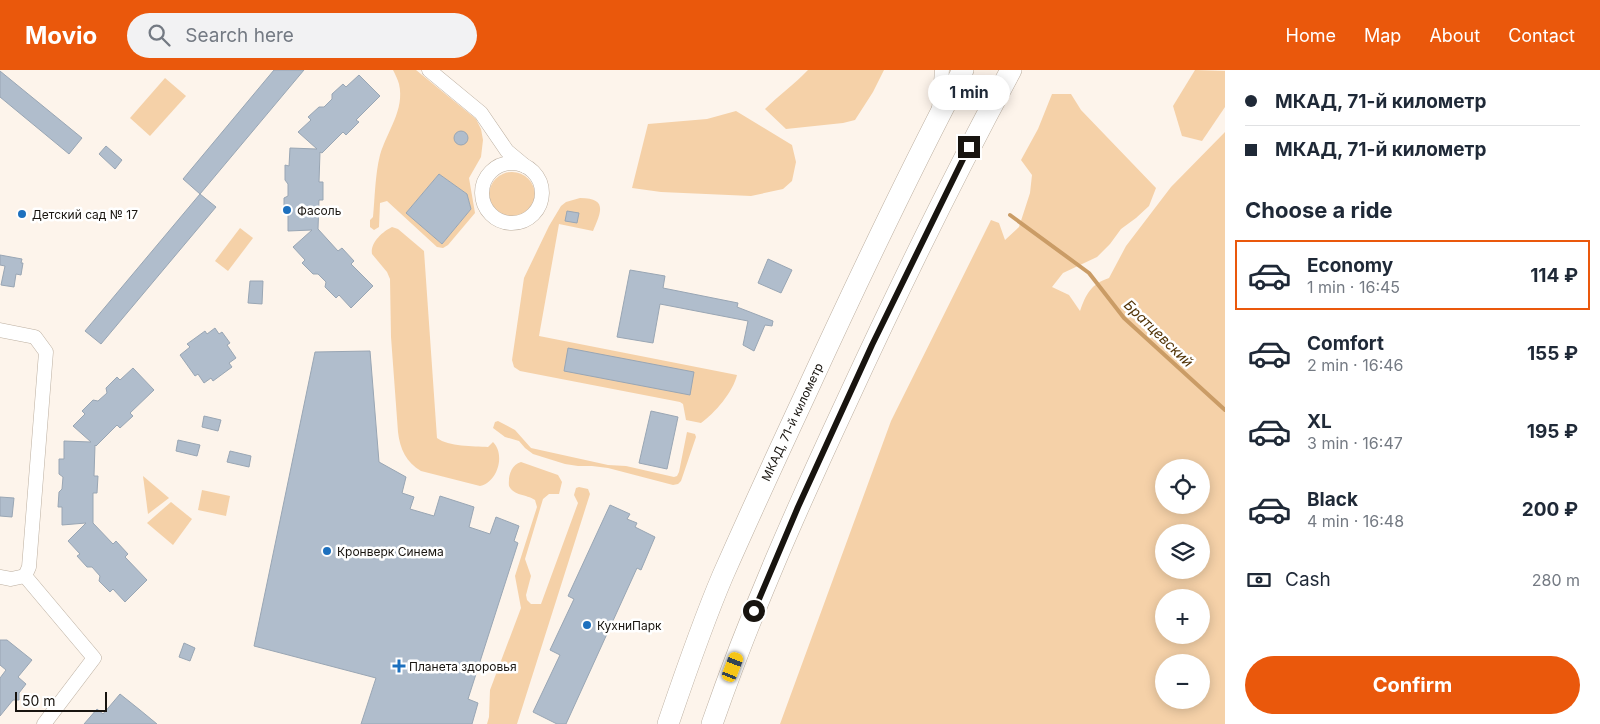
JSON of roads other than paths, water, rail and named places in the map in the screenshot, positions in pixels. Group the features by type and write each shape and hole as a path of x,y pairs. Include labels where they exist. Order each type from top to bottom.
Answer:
{"highway":[{"name":"МКАД, 71-й километр","path":"668,724 722,577 760,492 844,310 964,70"},
{"path":"712,724 761,593 798,507 881,327 969,147 1011,70"}],"street":[{"path":"429,70 482,113 493,129 508,151 535,174 540,184 542,196 538,207 531,217 520,222 499,221 486,209 483,202 482,192 485,180 493,170 497,154 493,129"},
{"path":"936,123 942,70"},
{"path":"493,170 503,165 514,164 526,167"},
{"path":"0,330 35,337 46,352 29,567 25,576"},
{"path":"0,577 11,579 25,576"},
{"path":"25,576 94,658 44,724"}],"waterway":[{"name":"Братцевский","path":"1010,215 1089,273 1124,318 1225,410"}],"place":[{"name":"Фасоль","path":"287,210"},
{"name":"Детский сад № 17","path":"22,214"},
{"name":"Кронверк Синема","path":"327,551"},
{"name":"КухниПарк","path":"587,625"},
{"name":"Планета здоровья","path":"399,666"}]}
